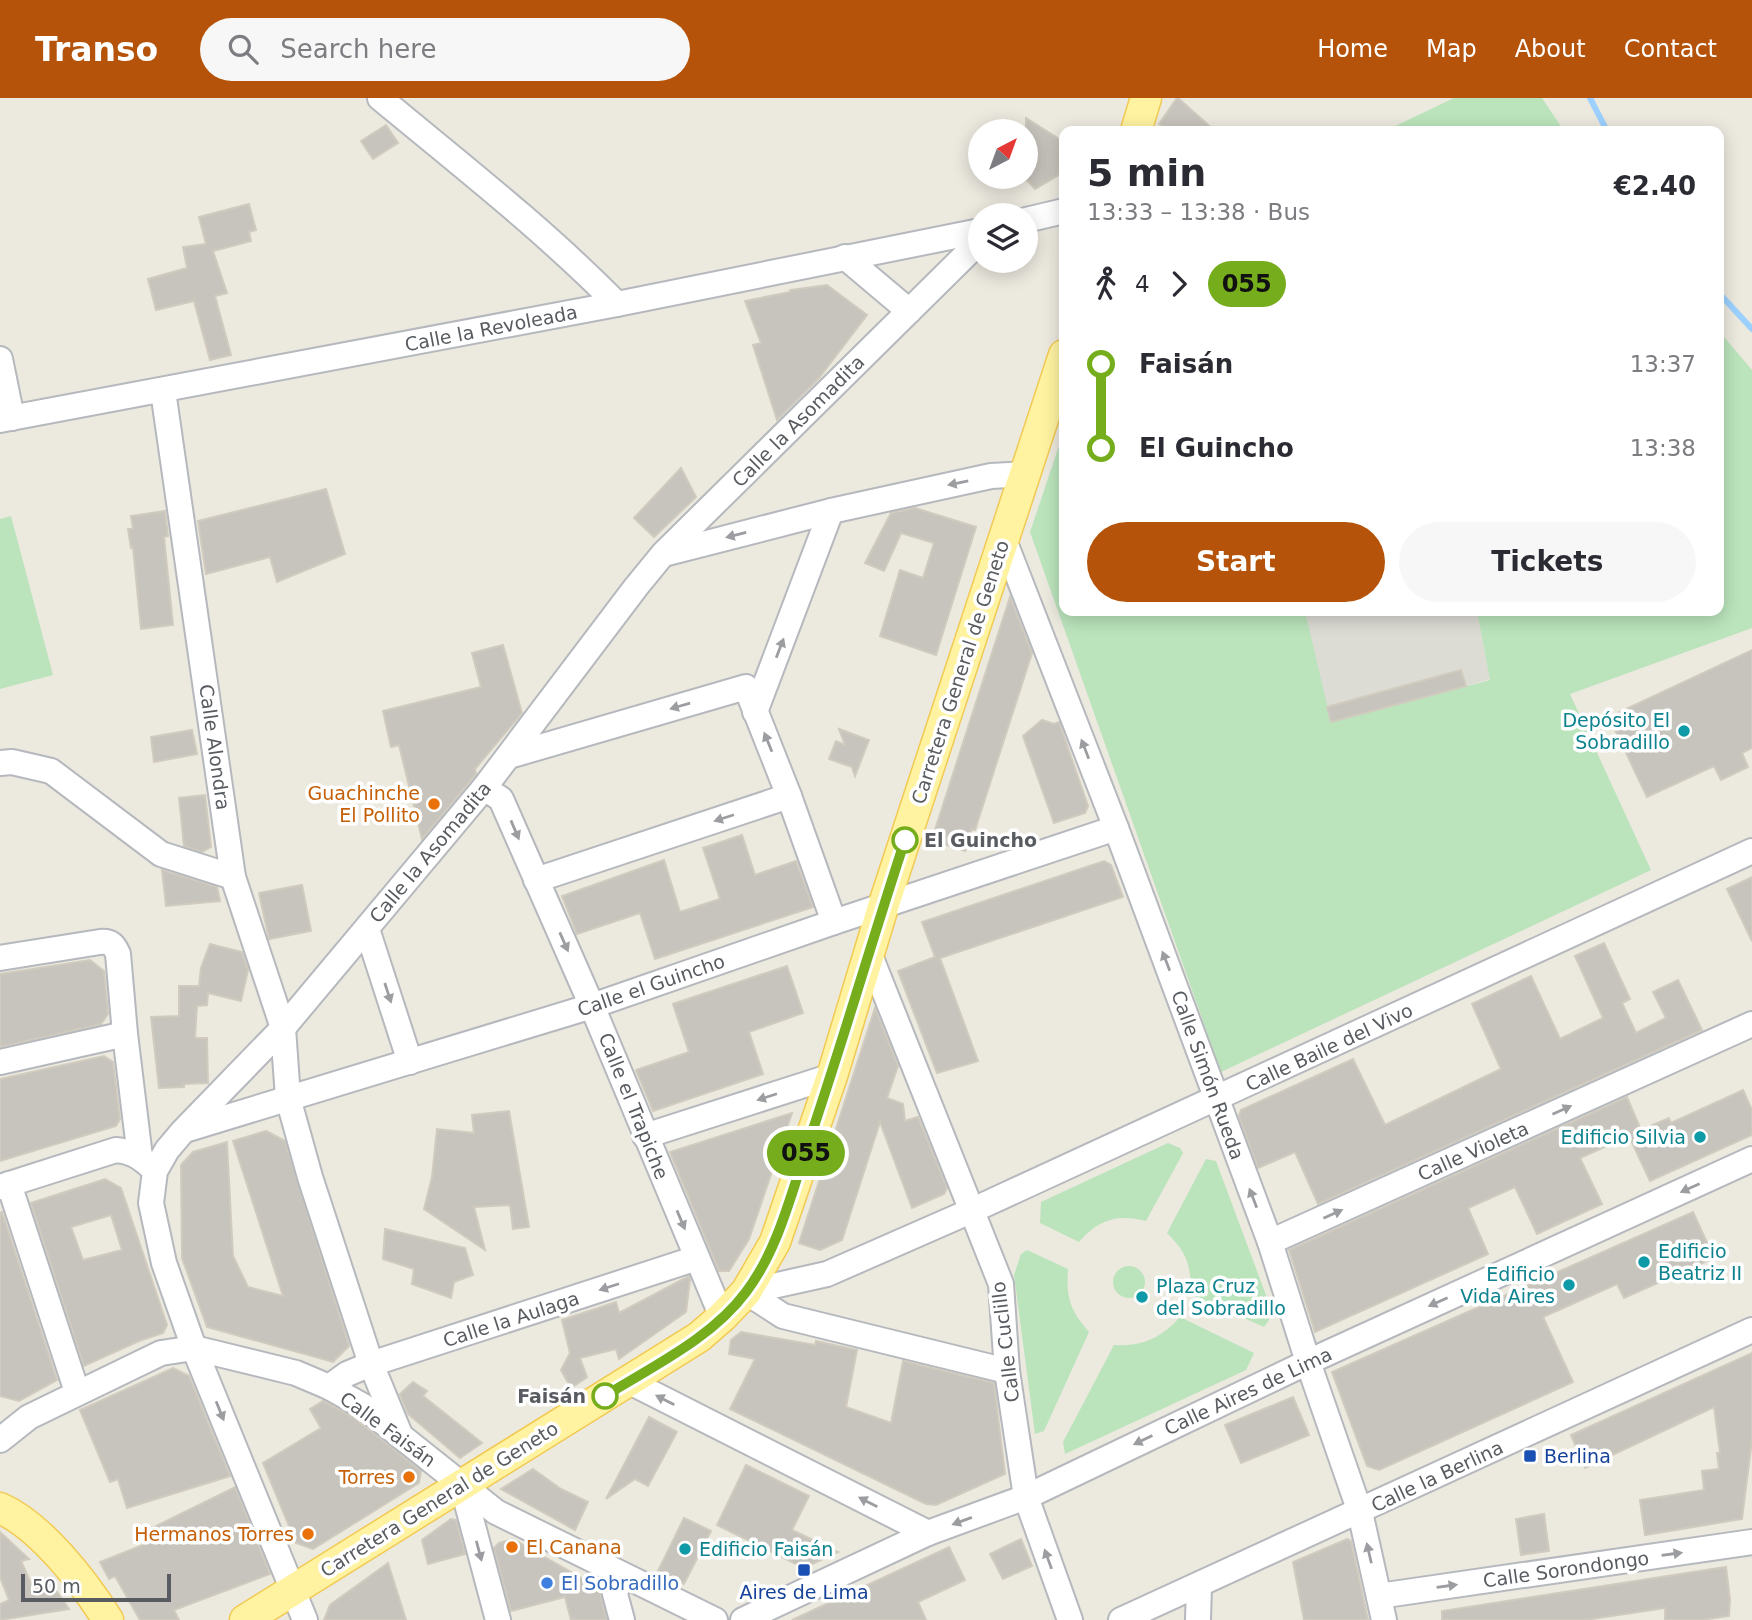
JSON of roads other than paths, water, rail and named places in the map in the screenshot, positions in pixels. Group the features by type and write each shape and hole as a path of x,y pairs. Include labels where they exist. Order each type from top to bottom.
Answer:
{"main road":[{"path":"1138,126 1146,98"},
{"name":"Carretera General de Geneto","path":"245,1620 699,1337 723,1317 746,1292 775,1241 832,1076 883,907 1059,370"},
{"path":"0,1508 17,1516 61,1558 92,1594 108,1620"}],"street":[{"path":"380,98 520,214 617,304"},
{"path":"1038,217 1059,212"},
{"name":"Calle la Revoleada","path":"6,419 617,304 968,233"},
{"name":"Calle la Asomadita","path":"305,1620 194,1348 164,1263 151,1203 148,1164 167,1150 283,1028 367,929 484,788 663,554 968,253"},
{"path":"845,257 909,312"},
{"path":"0,359 6,419"},
{"name":"Calle Alondra","path":"163,391 233,877 283,1028 288,1098 310,1177 371,1364 398,1433"},
{"path":"663,554 831,511 992,475 1025,474"},
{"path":"755,712 831,511"},
{"name":"Calle Simón Rueda","path":"1004,540 1116,828 1270,1242 1360,1512 1382,1608"},
{"path":"509,756 746,687 834,922"},
{"path":"0,763 12,762 51,771 161,854 233,877"},
{"name":"Calle el Trapiche","path":"484,788 501,799 592,1006 723,1317"},
{"path":"536,880 789,796"},
{"name":"Calle el Guincho","path":"183,1131 592,1006 1116,828"},
{"name":"Calle Baile del Vivo","path":"746,1292 827,1274 973,1210 1752,851"},
{"path":"367,929 411,1062"},
{"path":"0,958 100,942 114,945 118,954 125,1034 148,1164"},
{"name":"Calle Cuclillo","path":"869,953 1001,1284 1007,1371 1026,1497 1070,1620"},
{"name":"Calle Violeta","path":"1270,1242 1752,1024"},
{"path":"0,1062 125,1034"},
{"path":"645,1136 832,1076"},
{"path":"77,1392 5,1185 116,1150 127,1151 148,1164"},
{"name":"Calle Aires de Lima","path":"743,1620 928,1533 1026,1497 1308,1362 1752,1159"},
{"name":"Calle la Aulaga","path":"329,1387 347,1374 371,1364 697,1258"},
{"path":"746,1292 783,1316 1007,1371"},
{"name":"Calle la Berlina","path":"1121,1620 1752,1330"},
{"path":"0,1440 29,1417 77,1392 161,1353 194,1348"},
{"name":"Calle Faisán","path":"194,1348 296,1373 329,1387 363,1406 496,1513 715,1620"},
{"path":"628,1381 928,1533"},
{"path":"462,1485 498,1620"},
{"name":"Calle Sorondongo","path":"1382,1608 1752,1542"},
{"path":"621,1575 615,1594 622,1620"},
{"path":"1198,1620 1199,1586"}],"waterway":[{"path":"1590,98 1604,126"},
{"path":"1724,299 1752,329"}],"place":[{"name":"Depósito El Sobradillo","path":"1684,731"},
{"name":"Guachinche El Pollito","path":"434,804"},
{"name":"El Guincho","path":"905,840"},
{"name":"Edificio Silvia","path":"1700,1137"},
{"name":"Edificio Beatriz II","path":"1644,1262"},
{"name":"Edificio Vida Aires","path":"1569,1285"},
{"name":"Plaza Cruz del Sobradillo","path":"1142,1297"},
{"name":"Faisán","path":"605,1396"},
{"name":"Berlina","path":"1530,1456"},
{"name":"Torres","path":"409,1477"},
{"name":"Hermanos Torres","path":"308,1534"},
{"name":"El Canana","path":"512,1547"},
{"name":"Edificio Faisán","path":"685,1549"},
{"name":"Aires de Lima","path":"804,1570"},
{"name":"El Sobradillo","path":"547,1583"}]}
